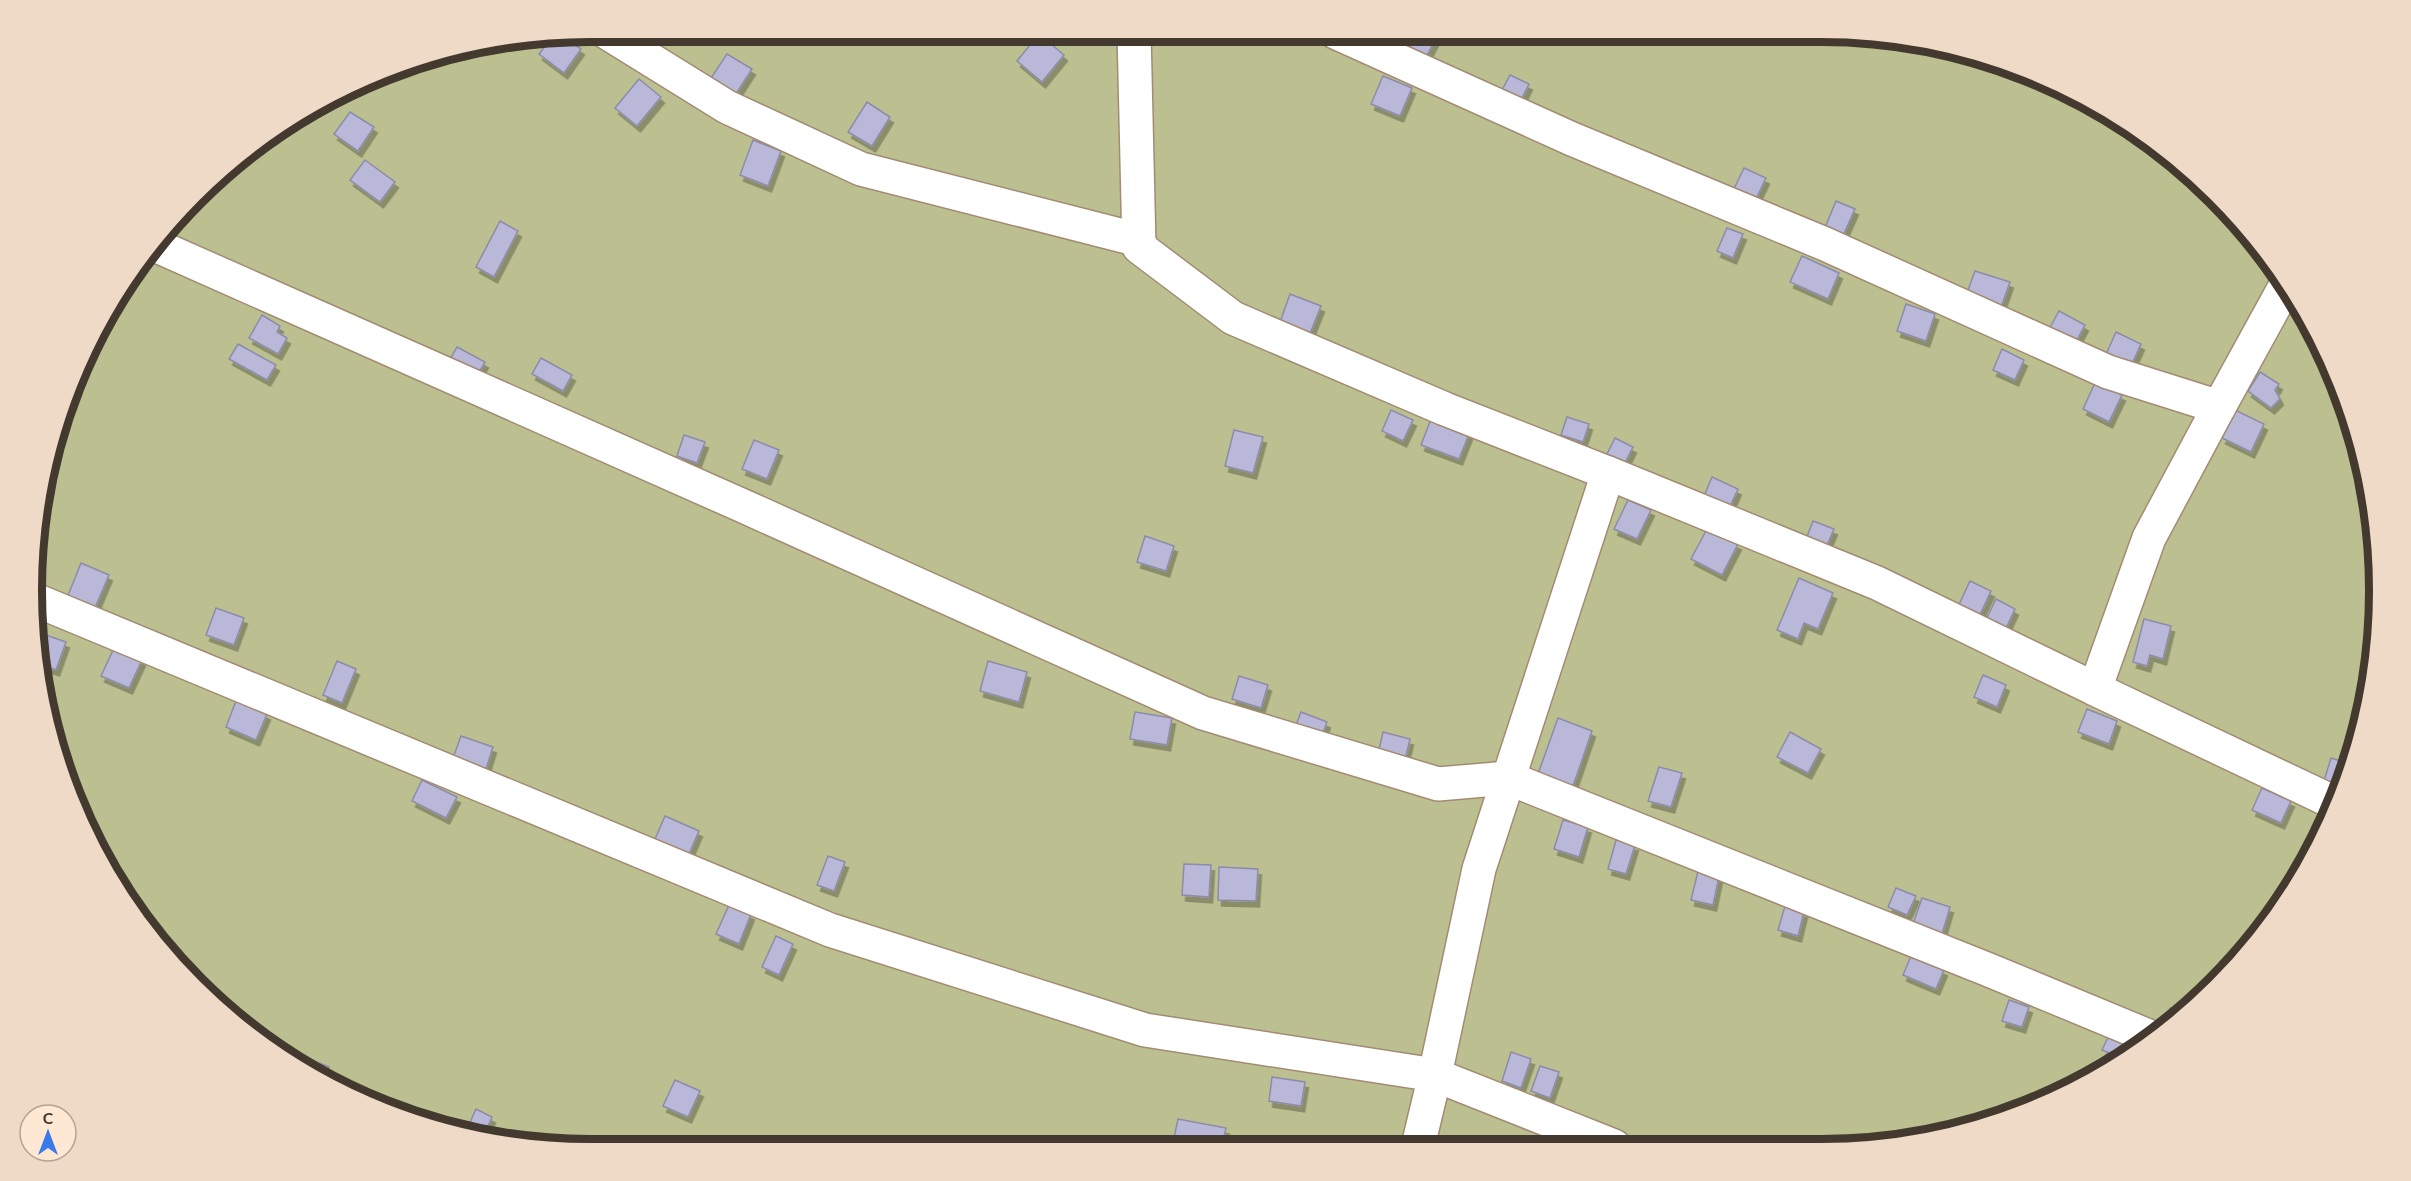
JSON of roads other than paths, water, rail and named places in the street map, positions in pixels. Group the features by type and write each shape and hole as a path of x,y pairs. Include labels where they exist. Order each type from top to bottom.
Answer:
{"lane":[{"path":"622,42 727,107 861,169 1139,240"},
{"path":"1134,42 1138,247 1233,318 1445,409 1877,583 2328,799"},
{"path":"1357,42 1572,139 1825,244 2108,372 2219,407"},
{"path":"162,248 1203,713 1438,784 1508,778 2143,1034"},
{"path":"2095,689 2149,538 2282,293"},
{"path":"1420,1139 1479,869 1608,473"},
{"path":"42,603 830,930 1145,1030 1435,1075 1596,1139"}]}
